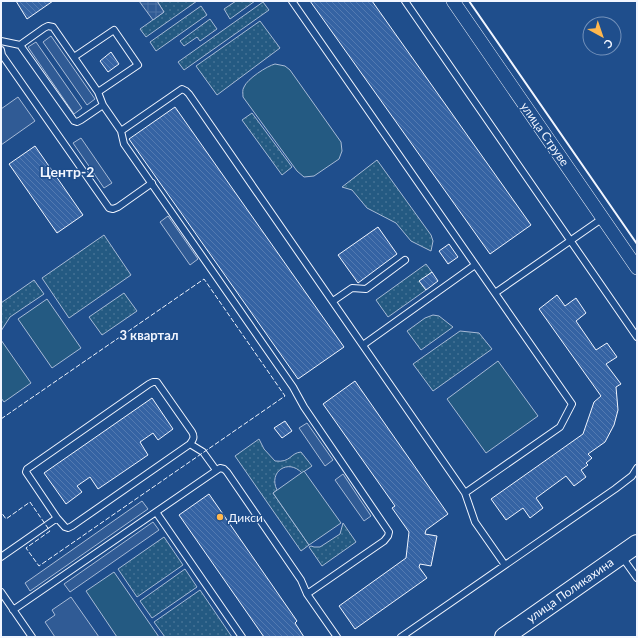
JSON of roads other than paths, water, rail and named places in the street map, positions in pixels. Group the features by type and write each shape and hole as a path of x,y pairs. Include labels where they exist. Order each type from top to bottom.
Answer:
{"street":[{"name":"улица Струве","path":"453,1 637,268"},
{"name":"улица Поликахина","path":"504,637 637,544"}],"lane":[{"path":"292,1 572,404 560,427 465,493"},
{"path":"405,1 637,337"},
{"path":"1,41 20,44 48,26 53,27 98,92 103,105 121,131 124,144 293,387 304,407 389,532 384,541 307,594"},
{"path":"74,57 114,30 138,66 98,92"},
{"path":"20,44 74,121 77,122 81,120 103,105"},
{"path":"1,50 2,55 109,208 113,209 118,207 152,183"},
{"path":"121,131 182,89 186,91 465,493 474,522 505,565"},
{"path":"495,293 603,218"},
{"path":"332,301 352,288 366,289 406,260"},
{"path":"363,345 475,265"},
{"path":"157,382 194,435 193,440 190,444 72,526 68,528 65,527 58,518 26,472 27,469 149,384 157,382"},
{"path":"190,444 203,452 216,470"},
{"path":"13,610 220,468 227,472 301,580 307,594 337,637"},
{"path":"402,637 615,489 632,476 637,468"},
{"path":"156,512 242,637"},
{"path":"1,557 58,518"},
{"path":"621,555 637,578"},
{"path":"1,592 32,637"}],"place":[{"name":"Дикси","path":"220,517"}],"district":[{"name":"Центр-2","path":"67,171"},
{"name":"3 квартал","path":"149,335"}]}
